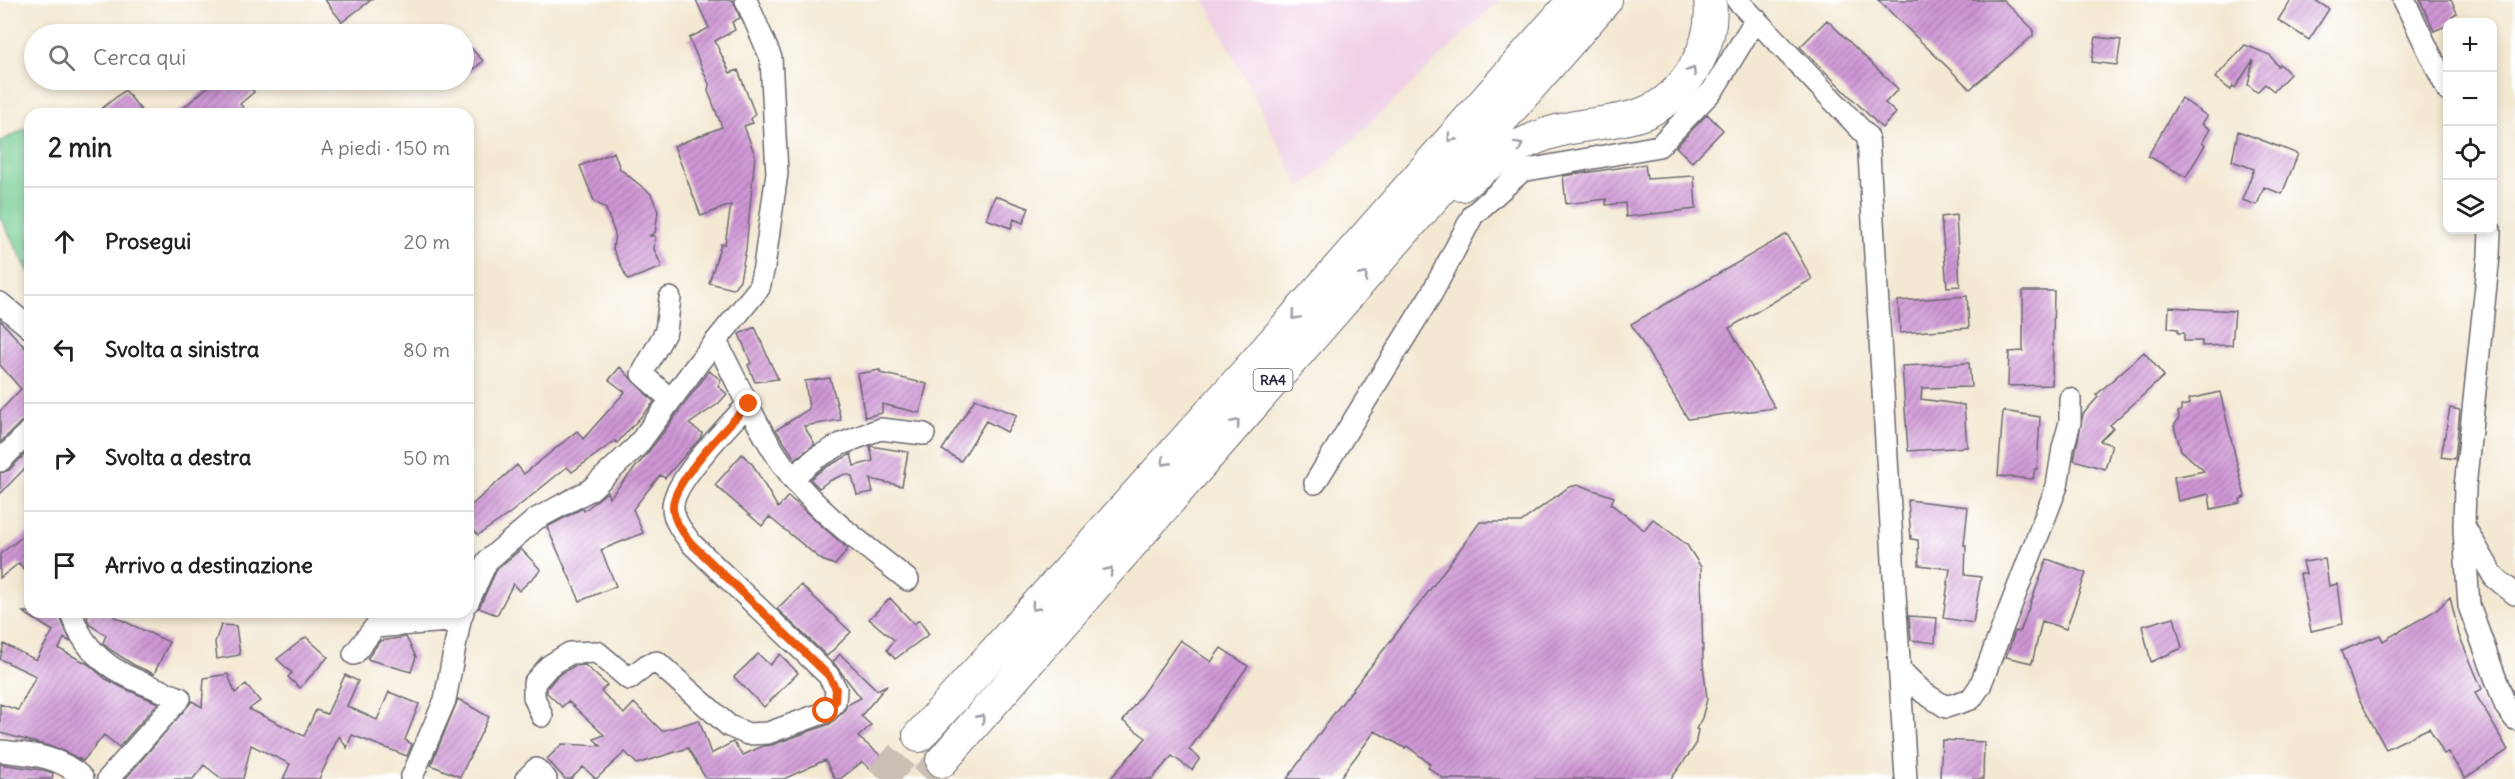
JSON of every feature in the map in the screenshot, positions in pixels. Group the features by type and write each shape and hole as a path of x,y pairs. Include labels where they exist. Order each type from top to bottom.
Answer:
{"highway":[{"path":"1479,106 1540,16 1546,0"},
{"name":"RA4","path":"919,736 1235,385 1574,0"},
{"name":"RA4","path":"942,761 1606,0"},
{"path":"1390,245 1490,162 1525,142 1558,131 1617,122 1645,114 1678,91 1695,67 1706,41 1710,0"}],"street":[{"path":"474,590 488,561 536,519 590,490 637,446 759,288 777,173 771,58 746,0"},
{"path":"1737,0 1868,137 1906,779"},
{"path":"2404,0 2443,81"},
{"path":"1314,483 1432,293 1473,215 1522,171 1659,146 1713,90 1756,19"},
{"path":"2490,234 2465,487 2464,526 2469,606 2506,707 2515,719"},
{"path":"670,298 666,331 642,374 671,400"},
{"path":"0,303 24,323"},
{"path":"716,341 778,459 792,478 816,504 908,580"},
{"path":"1900,670 1924,693 1946,706 1971,699 1980,686 2057,486 2070,422 2070,399"},
{"path":"542,716 534,697 534,683 549,666 570,653 597,652 629,679 647,664 657,662 729,726 748,734 768,733 826,711 835,702 836,689 828,675 692,544 677,523 672,506 680,488 705,450 749,404"},
{"path":"792,478 841,444 880,429 924,434"},
{"path":"0,461 24,437"},
{"path":"2464,526 2494,577 2515,594"},
{"path":"73,618 77,631 87,646 103,663 118,673 180,698 108,779"},
{"path":"354,654 375,627 425,618"},
{"path":"411,779 445,700 463,618"},
{"path":"0,751 40,755 76,771 83,779"},
{"path":"526,779 536,769 546,779"}],"shaded area":[{"path":"1205,0 1500,0 1301,189"}],"green space":[{"path":"24,129 24,263 0,217 0,142"}],"building":[{"path":"325,0 371,0 342,22"},
{"path":"696,0 733,0 740,18 732,22 735,30 715,41 730,73 738,70 755,114 751,119 753,123 744,126 755,155 746,249 740,280 733,289 709,283 721,244 725,244 731,205 701,216 674,146 722,127 708,91 709,84 689,38 709,28"},
{"path":"1878,0 2003,0 2033,29 2033,36 1970,89"},
{"path":"2291,0 2315,0 2329,9 2309,40 2278,20"},
{"path":"2420,0 2451,0 2457,13 2452,16 2453,18 2443,18 2443,27 2434,31"},
{"path":"1827,20 1898,89 1885,103 1896,113 1882,128 1800,47"},
{"path":"2096,37 2121,40 2117,65 2092,62"},
{"path":"2245,45 2270,55 2278,66 2280,64 2290,74 2274,91 2265,84 2257,92 2248,85 2253,60 2235,88 2233,86 2231,90 2215,78"},
{"path":"474,51 483,61 474,69"},
{"path":"125,90 139,108 102,108"},
{"path":"204,90 252,90 254,92 240,104 244,108 183,108"},
{"path":"2181,98 2207,116 2202,124 2210,129 2202,143 2205,145 2186,177 2148,156"},
{"path":"1707,114 1723,130 1692,162 1676,147"},
{"path":"2238,131 2298,154 2282,194 2264,187 2257,205 2242,200 2254,169 2232,161"},
{"path":"614,152 620,169 651,194 658,211 655,233 649,236 655,236 654,249 662,267 628,280 613,249 615,234 606,209 594,201 580,166"},
{"path":"1645,164 1647,179 1694,176 1696,209 1626,217 1625,203 1606,205 1606,199 1566,204 1563,176"},
{"path":"995,196 1029,208 1023,223 1014,219 1011,228 986,219"},
{"path":"1956,215 1960,286 1947,287 1941,217"},
{"path":"1787,234 1812,279 1729,328 1775,408 1688,419 1631,324"},
{"path":"2023,291 2054,291 2052,385 2008,386 2009,352 2023,351"},
{"path":"1967,296 1969,328 1900,333 1898,301"},
{"path":"2169,307 2235,311 2232,345 2202,346 2202,341 2184,341 2184,333 2178,333 2178,329 2168,328"},
{"path":"0,320 24,346 24,421 0,443 0,411 21,389 0,365"},
{"path":"755,327 778,379 755,382 748,365 751,363 739,334"},
{"path":"2144,352 2164,376 2110,425 2113,428 2100,441 2112,445 2105,469 2074,460 2083,414 2098,397 2096,395"},
{"path":"1969,363 1971,387 1922,388 1921,399 1964,405 1967,447 1908,451 1902,366"},
{"path":"620,367 654,402 617,443 615,441 572,472 567,467 509,514 478,535 474,530 474,503 517,465 524,474 577,431 583,439 625,392 609,380"},
{"path":"880,370 880,373 927,384 920,413 882,404 882,413 865,417 857,374"},
{"path":"709,371 721,380 718,386 727,394 718,404 689,424 702,433 701,437 665,478 660,475 633,509 643,533 601,550 616,586 580,601 547,527 583,508 584,511 607,492 609,498 647,454"},
{"path":"830,378 841,420 804,426 815,444 795,459 776,430 809,409 805,381"},
{"path":"2220,392 2245,497 2240,499 2241,503 2211,509 2209,494 2178,501 2174,477 2204,471 2181,450 2174,426 2179,418 2178,412 2181,406 2190,404 2189,399"},
{"path":"975,399 1017,415 1007,432 986,421 961,461 942,450"},
{"path":"2450,408 2460,410 2455,459 2441,457"},
{"path":"2003,411 2040,417 2037,469 2035,469 2033,479 1998,476"},
{"path":"870,446 908,452 902,486 870,479 873,492 857,495 852,476 845,474 819,488 810,479 851,454 854,466 873,461"},
{"path":"742,454 753,465 778,508 788,496 848,549 835,565 822,560 769,517 762,526 715,485"},
{"path":"24,455 24,469 0,494 0,473 9,470"},
{"path":"1579,485 1614,497 1611,504 1644,530 1653,519 1687,545 1701,567 1703,663 1707,699 1702,718 1696,729 1698,730 1695,746 1671,779 1444,779 1428,767 1430,764 1407,746 1405,748 1375,731 1339,779 1287,779 1332,716 1480,522 1521,522 1569,487"},
{"path":"1908,500 1968,507 1964,545 1966,545 1965,575 1981,577 1973,623 1943,618 1950,569 1919,565 1918,540 1911,539"},
{"path":"24,536 24,569 19,563 0,578 0,554"},
{"path":"521,549 541,570 519,591 513,584 497,615 479,608 497,569"},
{"path":"2047,559 2086,573 2066,629 2042,621 2032,663 2006,657 2015,631 2020,632"},
{"path":"2325,559 2329,586 2338,584 2343,624 2311,631 2300,574 2306,574 2303,562"},
{"path":"801,585 851,632 827,656 777,609"},
{"path":"2450,597 2459,635 2482,689 2475,693 2508,750 2465,778 2448,752 2444,754 2429,728 2386,749 2358,697 2341,651 2380,635 2383,641 2438,609"},
{"path":"890,598 914,624 919,620 929,634 895,659 887,650 894,640 869,619"},
{"path":"1909,616 1937,618 1935,643 1911,640"},
{"path":"2174,617 2182,648 2151,662 2142,626"},
{"path":"32,618 61,618 71,642 64,638 59,649 88,664 106,679 158,703 119,747 104,735 83,761 60,749 0,733 0,704 18,710 36,676 0,659 4,644 36,660 53,631"},
{"path":"87,618 117,618 169,642 154,674 134,665 109,649 103,643 106,635 90,625"},
{"path":"221,625 236,626 240,655 217,659 215,642"},
{"path":"306,637 328,657 300,688 288,677 292,673 277,659"},
{"path":"406,637 416,657 411,672 367,659 380,641"},
{"path":"1180,640 1211,662 1221,648 1248,666 1189,750 1200,758 1192,770 1172,756 1152,779 1110,779 1146,738 1123,721"},
{"path":"758,654 770,665 780,654 798,673 764,707 734,677"},
{"path":"840,654 877,690 887,685 861,716 871,725 858,737 884,758 872,770 862,762 840,779 835,779 825,760 784,779 706,779 688,748 637,764 625,752 596,779 583,767 571,779 565,779 547,759 562,744 601,746 594,739 604,735 568,701 562,707 547,693 547,688 557,676 574,666 585,665 607,685 601,691 624,714 634,703 662,731 699,720 711,754 733,742 743,755 830,724 847,705 861,698 833,662"},
{"path":"228,674 235,693 246,684 260,701 249,709 304,736 316,710 327,714 345,675 358,681 347,706 377,720 389,692 419,704 405,740 412,744 407,756 352,735 347,748 339,736 319,779 283,779 290,764 251,745 243,779 222,779 204,765 193,779 125,779 192,701 202,707 204,678"},
{"path":"458,699 489,717 460,777 431,765"},
{"path":"1942,740 1984,742 1983,779 1940,779"},
{"path":"0,764 53,773 52,779 0,779"}],"tunnel":[{"path":"881,779 919,736"},
{"path":"926,779 942,761"}],"route":[{"path":"749,404 705,450 680,488 672,506 677,523 692,544 828,675 836,689 835,702 826,711"}]}
